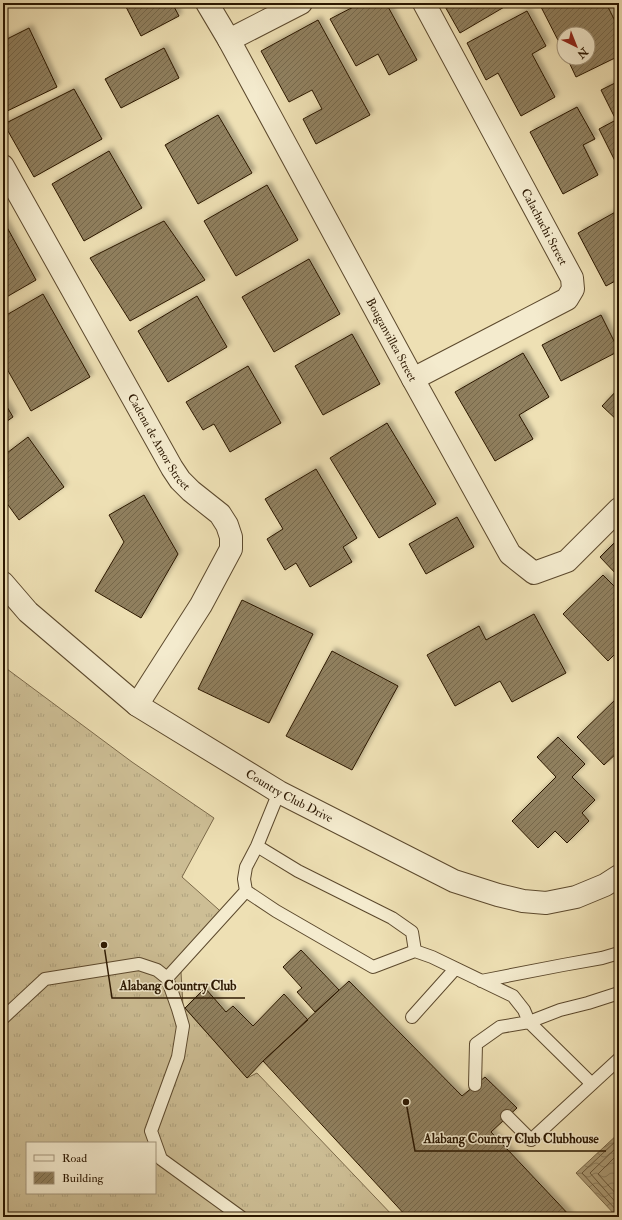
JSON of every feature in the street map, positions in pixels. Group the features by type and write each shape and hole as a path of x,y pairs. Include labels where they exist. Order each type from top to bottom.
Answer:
{"street":[{"name":"Bouganvillea Street","path":"207,3 229,40 510,554 534,573 567,561 619,509"},
{"path":"229,40 301,3"},
{"name":"Calachuchi Street","path":"413,379 567,299 573,289 572,278 424,3"},
{"name":"Cadena de Amor Street","path":"3,166 172,468 180,480 191,491 220,514 227,525 231,537 231,549 201,606 137,705"},
{"name":"Country Club Drive","path":"3,583 28,612 137,705 279,792 454,881 523,901 546,902 576,897 605,885 619,876"}],"lane":[{"path":"279,792 257,846 246,867 244,879 246,891 276,911 373,967 415,951 432,957 513,996 524,1010 529,1022 592,1084"},
{"path":"257,846 298,870 392,918 412,932 415,951"},
{"path":"167,978 246,891"},
{"path":"481,981 602,958 619,953"},
{"path":"3,1018 45,979 139,964 158,970 167,978 183,1026 178,1057 151,1131 155,1142"},
{"path":"412,1017 455,969"},
{"path":"475,1085 476,1044 500,1027 529,1022 560,1010 619,993"},
{"path":"507,1116 531,1140 619,1059"},
{"path":"156,1145 161,1159 241,1217"}],"green space":[{"path":"3,666 132,762 214,818 182,877 227,917 181,972 183,1006 247,1078 257,1073 394,1217 3,1217"}],"water":[{"path":"619,1133 619,1217 617,1217 576,1173"}],"building":[{"path":"130,3 172,3 179,16 141,36 125,5"},
{"path":"361,3 386,3 417,60 389,75 378,54 356,66 330,19"},
{"path":"443,3 511,3 460,33"},
{"path":"539,3 606,3 619,29 619,56 576,77 571,66 596,66 596,26 556,26 556,36"},
{"path":"527,11 546,46 532,54 555,97 521,116 498,73 486,80 467,43"},
{"path":"318,20 370,115 316,144 303,119 322,109 312,90 289,102 261,51"},
{"path":"29,28 57,87 3,113 3,41"},
{"path":"164,48 179,78 121,108 105,79"},
{"path":"619,81 619,169 599,129 616,120 601,90"},
{"path":"74,89 102,139 34,177 4,124"},
{"path":"577,107 595,139 583,145 598,175 563,194 530,132"},
{"path":"218,115 252,173 198,204 165,145"},
{"path":"109,151 142,208 84,241 52,184"},
{"path":"267,185 298,240 236,276 204,221"},
{"path":"619,210 619,279 606,286 578,233"},
{"path":"3,220 36,280 3,299"},
{"path":"164,221 205,280 130,321 90,258"},
{"path":"309,259 340,314 274,352 242,297"},
{"path":"43,294 90,377 31,411 3,362 3,317"},
{"path":"197,296 227,347 168,382 138,331"},
{"path":"601,315 619,351 561,381 542,345"},
{"path":"352,334 380,384 323,415 295,366"},
{"path":"523,353 549,397 519,415 533,439 495,461 455,392"},
{"path":"248,366 281,423 230,452 214,424 203,430 186,402"},
{"path":"619,388 619,422 602,406"},
{"path":"3,400 13,417 3,424"},
{"path":"387,423 436,504 379,538 330,458"},
{"path":"28,437 64,487 19,520 3,498 3,456"},
{"path":"316,469 357,538 343,547 352,562 310,587 296,563 285,570 267,539 283,529 265,499"},
{"path":"144,495 178,554 141,618 95,591 124,542 109,515"},
{"path":"457,517 474,547 426,574 409,544"},
{"path":"619,538 619,577 600,557"},
{"path":"603,575 619,591 619,650 608,661 563,614"},
{"path":"242,600 313,634 269,723 198,689"},
{"path":"534,614 566,673 512,702 500,681 455,706 427,655 479,626 486,640"},
{"path":"332,651 398,686 352,770 286,736"},
{"path":"619,696 619,751 604,765 577,737"},
{"path":"558,737 585,764 572,777 595,800 582,813 589,821 567,843 555,831 538,848 512,821 556,777 537,757"},
{"path":"301,950 339,990 315,1012 297,992 302,988 283,967"},
{"path":"349,981 462,1096 485,1077 517,1108 491,1132 571,1217 407,1217 263,1061"},
{"path":"205,988 226,1012 233,1006 253,1026 284,994 308,1020 263,1061 247,1078 185,1008"}],"place":[{"name":"Alabang Country Club","path":"104,945"},
{"name":"Alabang Country Club Clubhouse","path":"406,1102"}]}
